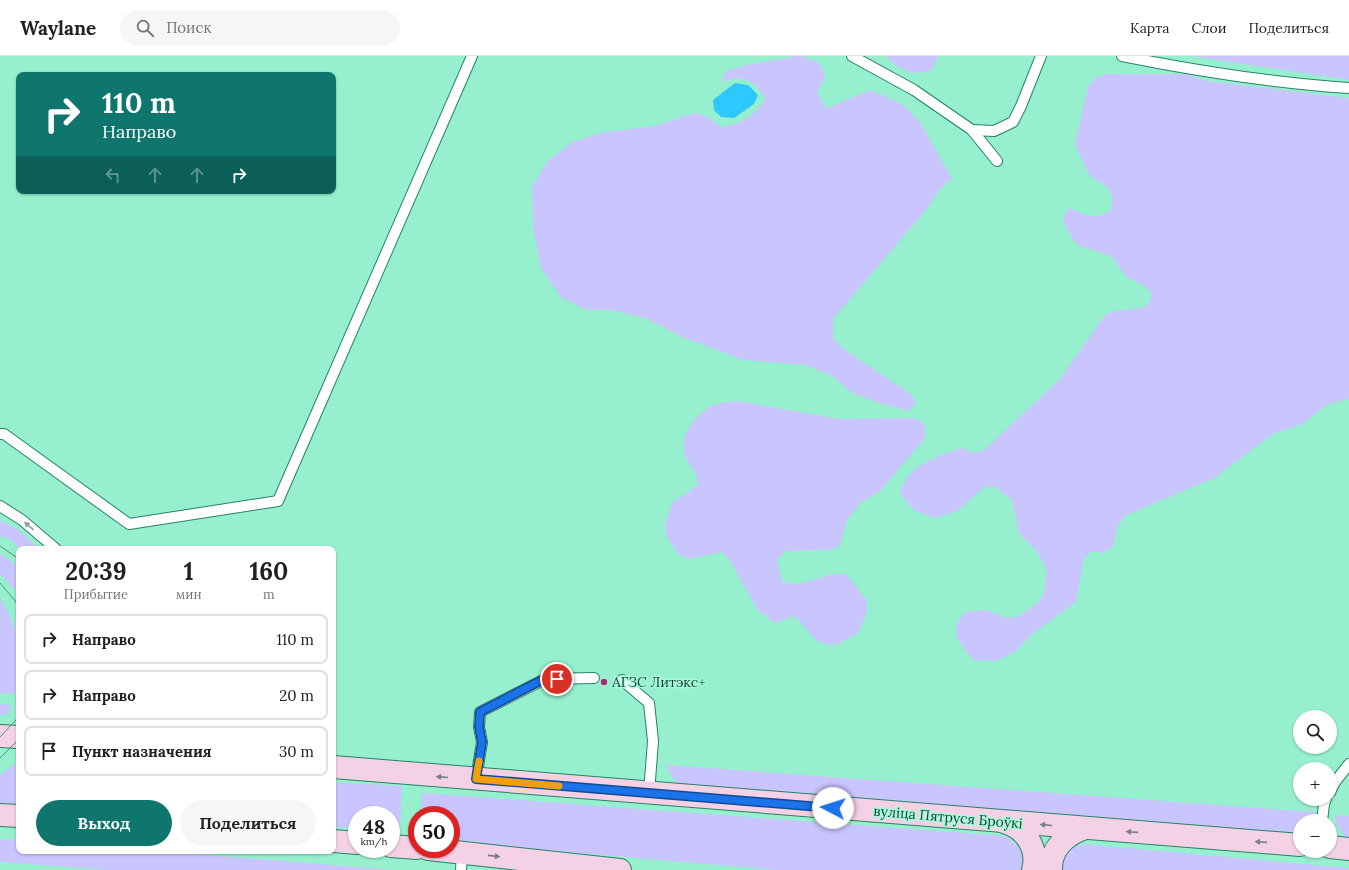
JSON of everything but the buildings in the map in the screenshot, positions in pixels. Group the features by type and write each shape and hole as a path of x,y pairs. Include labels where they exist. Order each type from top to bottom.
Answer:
{"main road":[{"path":"0,736 16,737"},
{"name":"вуліца Пятруся Броўкі","path":"336,767 1293,844"},
{"path":"0,814 16,816"},
{"path":"1001,821 1011,824 1027,837 1035,856 1033,870"},
{"path":"1051,870 1053,856 1065,837 1074,831 1085,828"},
{"path":"336,841 348,842"},
{"path":"1337,847 1349,848"},
{"path":"461,861 620,870"}],"lane":[{"path":"0,434 4,434 130,524 278,501 472,56"},
{"path":"852,56 914,90 972,130 997,161"},
{"path":"972,130 994,131 1013,122 1041,56"},
{"path":"1122,56 1274,82 1349,88"},
{"path":"0,506 22,520 52,546"},
{"path":"476,779 482,742 479,727 480,712 544,679 594,678"},
{"path":"622,680 649,703 653,741 649,793"},
{"path":"1337,779 1349,764"}],"shaded area":[{"path":"801,56 820,63 825,77 817,93 827,108 870,90 902,104 920,122 952,179 941,188 926,210 833,319 833,338 845,350 911,394 916,403 909,411 885,405 852,393 832,376 805,365 743,360 680,336 645,318 611,310 586,310 561,297 541,268 533,227 532,187 547,162 572,142 605,132 655,126 694,113 706,116 722,127 741,121 751,115 766,99 758,88 748,81 737,78 724,82 722,80 726,72 742,66"},
{"path":"887,56 939,56 931,71 911,73 892,63"},
{"path":"1190,56 1349,56 1349,80"},
{"path":"1106,74 1186,74 1207,81 1349,98 1349,399 1328,404 1302,424 1273,434 1216,477 1125,516 1118,525 1113,547 1103,553 1092,551 1084,558 1076,602 1031,635 1016,651 996,661 974,660 957,638 957,626 965,612 986,610 1007,618 1019,616 1038,603 1044,593 1047,570 1036,550 1019,534 1012,500 994,486 983,488 958,510 937,518 915,511 900,494 903,484 909,476 924,463 933,458 962,448 972,453 983,451 1060,379 1105,315 1111,312 1136,309 1148,305 1152,294 1145,286 1128,278 1112,257 1085,248 1076,243 1072,238 1063,218 1069,208 1090,216 1099,216 1110,210 1113,199 1108,188 1089,175 1075,144 1088,87 1095,78"},
{"path":"737,401 839,419 916,418 925,426 926,437 880,491 861,503 847,520 840,545 830,550 785,551 777,560 782,582 792,584 801,583 829,575 846,574 867,601 867,612 858,633 838,644 828,645 817,641 795,616 774,623 757,609 729,559 722,552 688,559 678,554 666,536 665,525 672,503 698,485 695,472 685,455 684,440 687,432 696,418 709,407 718,403"},
{"path":"0,520 19,530 36,546 17,546 10,539 0,536"},
{"path":"0,554 16,566 16,591 0,574"},
{"path":"0,599 7,609 16,633 16,688 14,694 0,693"},
{"path":"0,704 12,705 7,715 0,715"},
{"path":"16,763 16,805 0,803 0,775"},
{"path":"666,765 1315,812 1315,814 1293,814 1293,834 690,786 675,782"},
{"path":"336,782 402,786 400,831 400,806 348,806 348,828 336,827"},
{"path":"422,793 1005,836 1014,842 1021,850 1024,865 1023,870 776,870 460,843 460,806 421,806"},
{"path":"1337,815 1349,816 1349,839 1347,839 1337,825"},
{"path":"0,839 16,840 16,854 195,854 394,870 109,870 0,862"},
{"path":"1082,844 1349,868 1349,870 1059,870 1067,854"}],"water":[{"path":"735,83 748,85 758,95 754,104 734,118 721,117 714,110 713,100"}],"tram line":[{"path":"0,546 16,557"},
{"path":"0,583 16,602"},
{"path":"0,737 16,720"},
{"path":"0,758 16,742"}],"slow traffic":[{"path":"479,761 476,779 559,786"}],"place":[{"name":"АГЗС Литэкс+","path":"604,682"}],"route":[{"path":"557,679 544,679 480,712 479,727 482,742 476,779 833,808"}]}
